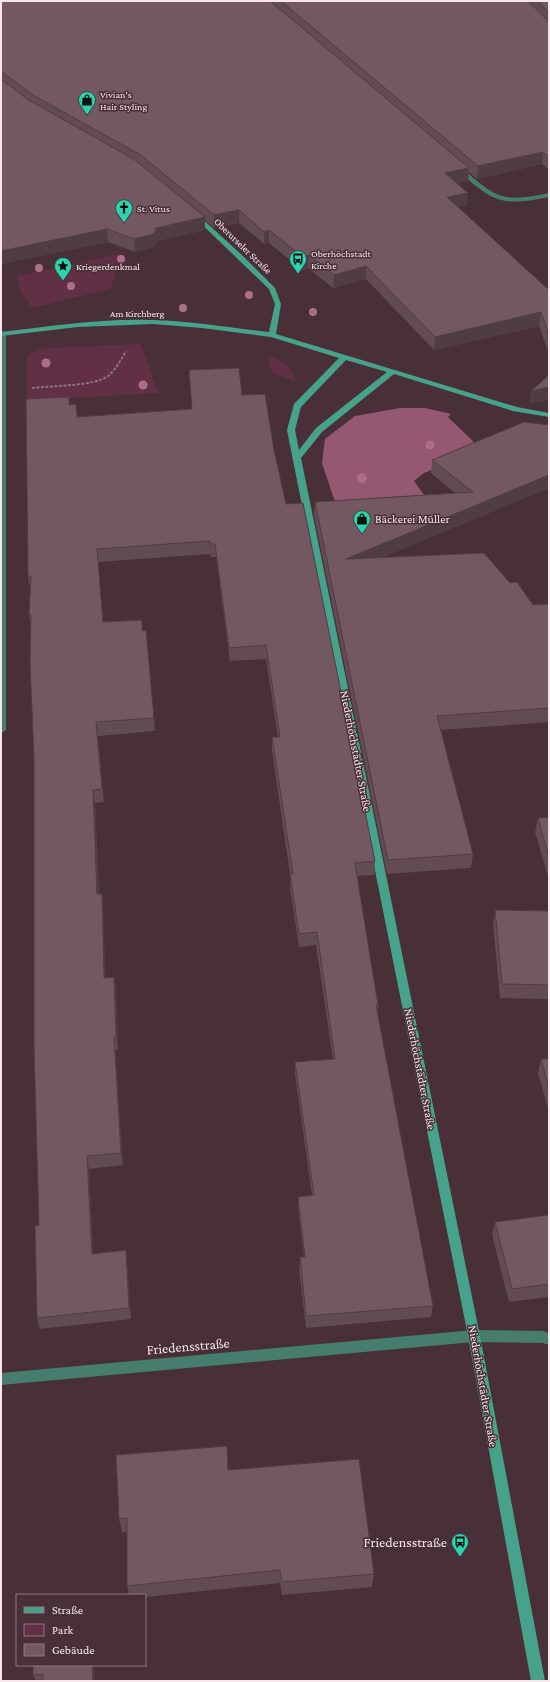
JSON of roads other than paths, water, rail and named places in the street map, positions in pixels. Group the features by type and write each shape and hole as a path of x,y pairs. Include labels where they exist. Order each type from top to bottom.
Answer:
{"street":[{"path":"453,163 488,193 507,198 528,199 549,195"},
{"name":"Oberurseler Straße","path":"192,212 272,288 278,304 272,335"},
{"name":"Am Kirchberg","path":"1,334 78,325 153,322 202,326 272,335"},
{"path":"1,334 1,730"},
{"path":"272,335 516,409 549,415"},
{"name":"Niederhöchstädter Straße","path":"344,357 297,406 292,430 474,1336 538,1681"},
{"path":"297,457 319,430 392,372"},
{"name":"Friedensstraße","path":"1,1379 474,1336 549,1339"}],"place":[{"name":"Vivian's Hair Styling","path":"87,115"},
{"name":"St. Vitus","path":"124,223"},
{"name":"Oberhöchstadt Kirche","path":"298,274"},
{"name":"Kriegerdenkmal","path":"63,281"},
{"name":"Bäckerei Müller","path":"362,534"},
{"name":"Friedensstraße","path":"460,1557"}]}
